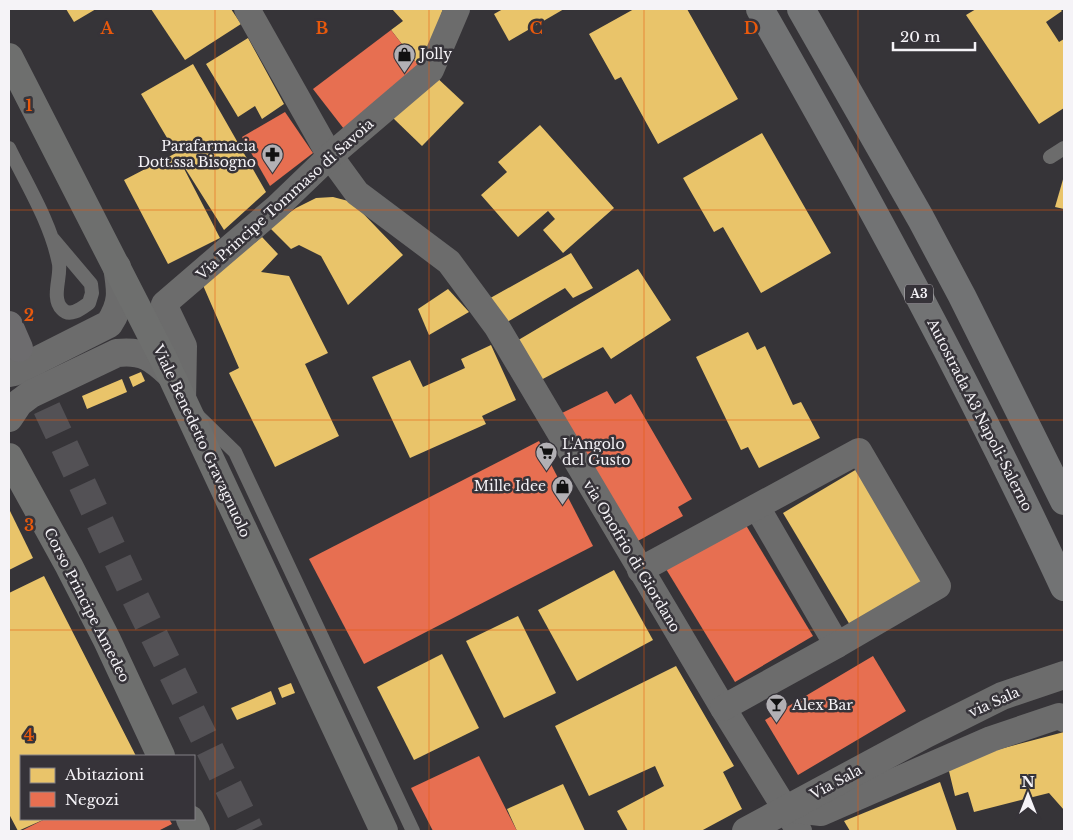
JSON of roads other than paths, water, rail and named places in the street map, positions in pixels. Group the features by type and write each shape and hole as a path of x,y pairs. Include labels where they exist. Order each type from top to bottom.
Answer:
{"highway":[{"name":"Autostrada A3 Napoli-Salerno","path":"760,9 930,316 1014,481 1064,587"},
{"name":"A3","path":"802,9 935,244 1064,501"}],"main road":[{"name":"Viale Benedetto Gravagnuolo","path":"9,57 171,375 384,831"},
{"name":"Corso Principe Amedeo","path":"9,457 74,574 161,755"}],"street":[{"name":"via Onofrio di Giordano","path":"247,9 330,156 358,193 449,262 497,327 640,570 792,820"},
{"name":"Via Principe Tommaso di Savoia","path":"183,401 184,346 164,304 277,207 330,156 431,70 457,9"},
{"path":"9,373 109,324 117,312 121,294 117,267"},
{"path":"9,418 19,403 32,394 117,353 131,352 144,354 171,375"},
{"path":"640,570 859,451 938,586 837,646 723,708"},
{"path":"756,507 837,646"},
{"name":"via Sala","path":"926,734 1002,696 1064,675"},
{"path":"792,820 821,813 991,739 1059,716 1064,719"},
{"name":"Via Sala","path":"746,831 792,820 926,734"}],"lane":[{"path":"9,148 53,239 59,266 58,301 61,308 66,312 74,312 89,303 92,294 91,284 53,239"},
{"path":"1050,157 1064,148"},
{"path":"183,401 235,452 413,831"}],"tunnel":[{"path":"29,370 133,593 250,831"}],"place":[{"name":"Jolly","path":"404,73"},
{"name":"Parafarmacia Dott.ssa Bisogno","path":"272,173"},
{"name":"L'Angolo del Gusto","path":"546,471"},
{"name":"Mille Idee","path":"562,505"},
{"name":"Alex Bar","path":"776,724"}]}
